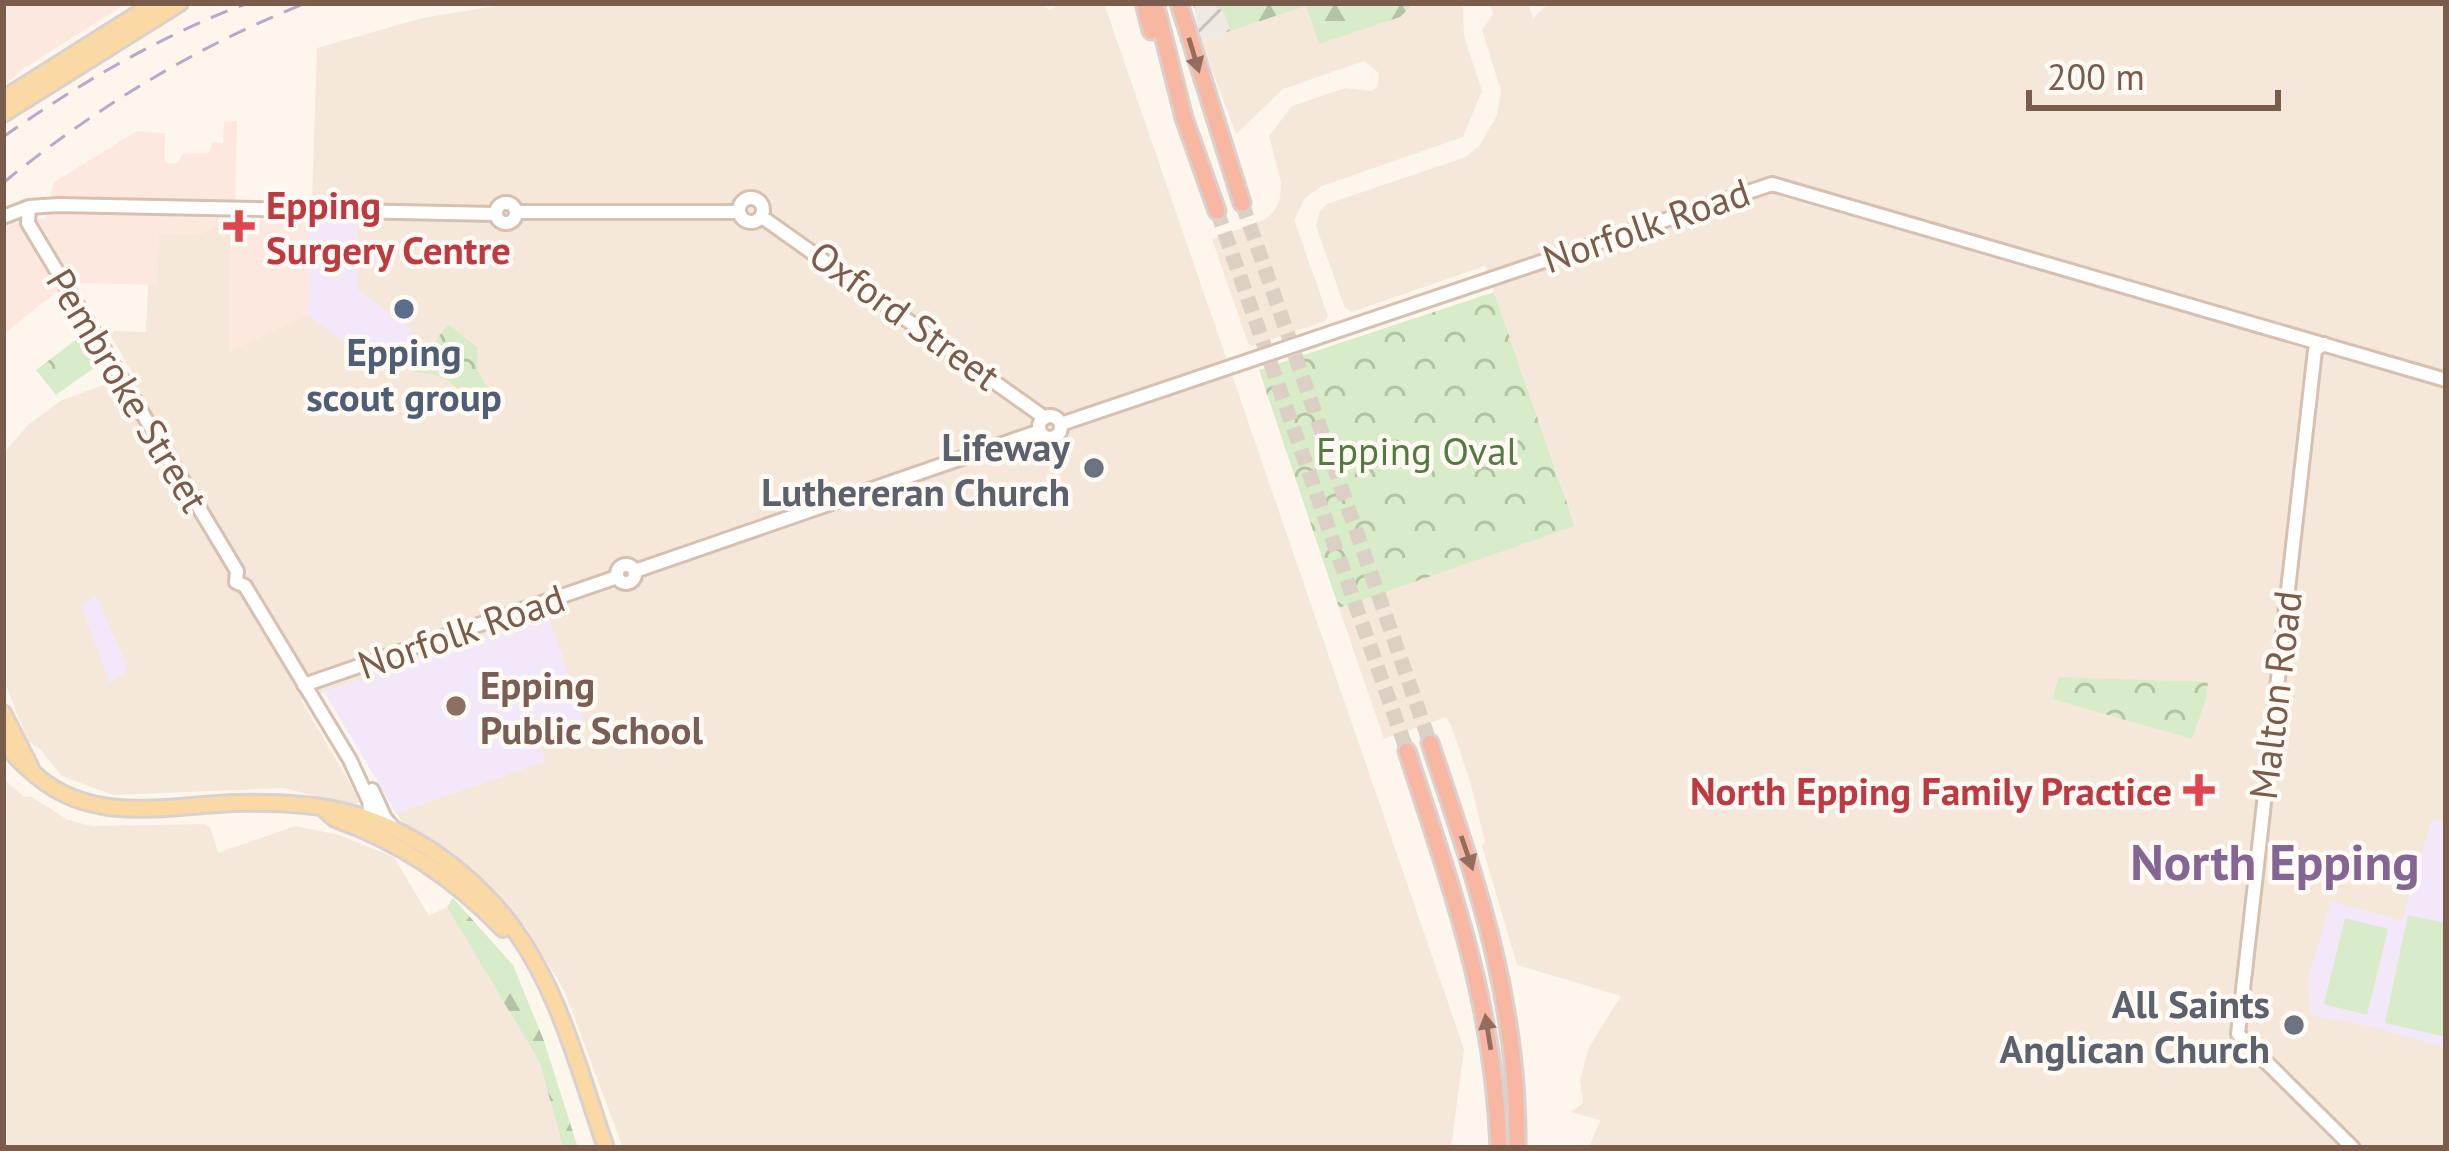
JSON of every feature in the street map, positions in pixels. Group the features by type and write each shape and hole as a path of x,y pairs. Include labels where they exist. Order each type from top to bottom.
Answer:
{"highway":[{"path":"1144,3 1166,77 1217,211"},
{"path":"1156,3 1184,118"},
{"path":"1179,3 1242,203"},
{"path":"1430,742 1500,964 1513,1039 1517,1148"},
{"path":"1407,751 1476,969 1492,1056 1498,1148"}],"main road":[{"path":"110,32 142,3"},
{"path":"3,99 154,3"},
{"path":"3,114 180,3"},
{"path":"3,713 33,772"},
{"path":"3,737 19,763 70,798 111,809 260,803 337,809 408,851 454,883 503,929 546,1003 601,1148"},
{"path":"373,828 399,832 437,855 474,885 526,947 553,999 601,1148"}],"street":[{"name":"Norfolk Road","path":"1060,424 1766,184 1785,185 2446,380"},
{"name":"Oxford Street","path":"29,207 495,214 506,224 516,212 739,212 742,202 754,198 762,205 762,217 1042,425 1054,417 1060,424"},
{"path":"3,217 29,207"},
{"name":"Pembroke Street","path":"29,207 28,223 237,571 250,574 245,586 304,685"},
{"name":"Malton Road","path":"2324,344 2315,350 2238,1034 2353,1148"},
{"name":"Norfolk Road","path":"304,685 617,577 630,583 635,571 1042,425"},
{"path":"304,685 350,760 369,801 373,828"},
{"path":"350,760 365,777 385,818 399,832"}],"shaded area":[{"path":"3,3 127,3 20,71 3,88"},
{"path":"513,3 1038,3 1050,10 1062,3 1104,3 1464,1049 1451,1148 623,1148 565,992 526,927 469,869 405,826 396,813 545,761 538,738 548,615 301,700 359,802 349,805 284,788 113,795 62,776 28,741 3,678 3,448 60,401 133,374 108,331 146,332 148,285 157,284 159,233 200,234 230,224 308,315 317,48 422,18"},
{"path":"1193,3 1209,3 1225,12 1230,31 1201,41"},
{"path":"1463,3 1464,36 1482,91 1463,137 1322,186 1305,198 1294,220 1328,316 1252,346 1212,239 1266,219 1275,210 1281,182 1269,136 1292,106 1345,88 1371,91 1377,87 1379,73 1364,61 1283,89 1236,134 1201,41 1306,5"},
{"path":"1490,3 1528,3 1533,18 1549,3 2446,3 2446,1148 1589,1148 1600,1120 1571,1112 1583,1103 1580,1080 1589,1047 1621,996 1517,965 1451,725 1446,717 1384,739 1339,608 1575,525 1485,266 1352,312 1345,308 1316,226 1327,204 1466,157 1480,145 1497,115 1501,91 1482,30 1493,14"},
{"path":"237,121 235,220 309,221 308,315 229,352 230,225 216,225 200,234 159,233 157,285 76,283 55,293 3,335 3,231 13,223 45,218 54,182 137,131 165,133 165,163 178,163 182,154 209,153 212,142 223,143 224,122"},
{"path":"309,221 358,222 358,290 413,331 383,371 308,315"},
{"path":"96,595 128,669 110,683 81,605"},
{"name":"Epping Public School","path":"548,615 585,721 538,738 546,761 396,813 324,692"},
{"path":"3,766 5,780 24,797 32,797 68,820 92,826 205,824 218,853 295,826 339,835 394,857 429,916 447,907 540,1063 563,1148 3,1148"},
{"path":"2432,819 2446,823 2446,1048 2311,1015 2308,980 2331,901 2402,921"}],"green space":[{"path":"1209,3 1414,3 1400,17 1319,44 1306,6 1230,31 1224,12"},
{"name":"Epping Oval","path":"1494,292 1575,526 1339,608 1259,370"},
{"path":"448,324 477,347 478,372 490,391 468,404 446,379 413,372"},
{"path":"82,335 101,363 56,395 36,370"},
{"path":"2059,677 2208,682 2192,739 2052,699"},
{"path":"453,898 513,965 544,1041 578,1148 563,1148 540,1063 447,907"},
{"path":"2408,915 2446,923 2446,1037 2385,1023"},
{"path":"2345,918 2388,929 2367,1015 2324,1004"}],"tunnel":[{"path":"1242,203 1430,743"},
{"path":"1217,211 1407,751"}],"railway":[{"path":"3,137 121,62 248,3"},
{"path":"3,183 147,81 306,3"}],"place":[{"name":"Epping Surgery Centre","path":"239,226"},
{"name":"Epping scout group","path":"404,309"},
{"name":"Lifeway Luthereran Church","path":"1094,468"},
{"name":"Epping Public School","path":"456,706"},
{"name":"North Epping Family Practice","path":"2199,790"},
{"name":"All Saints Anglican Church","path":"2294,1025"}],"district":[{"name":"North Epping","path":"2275,861"}]}
